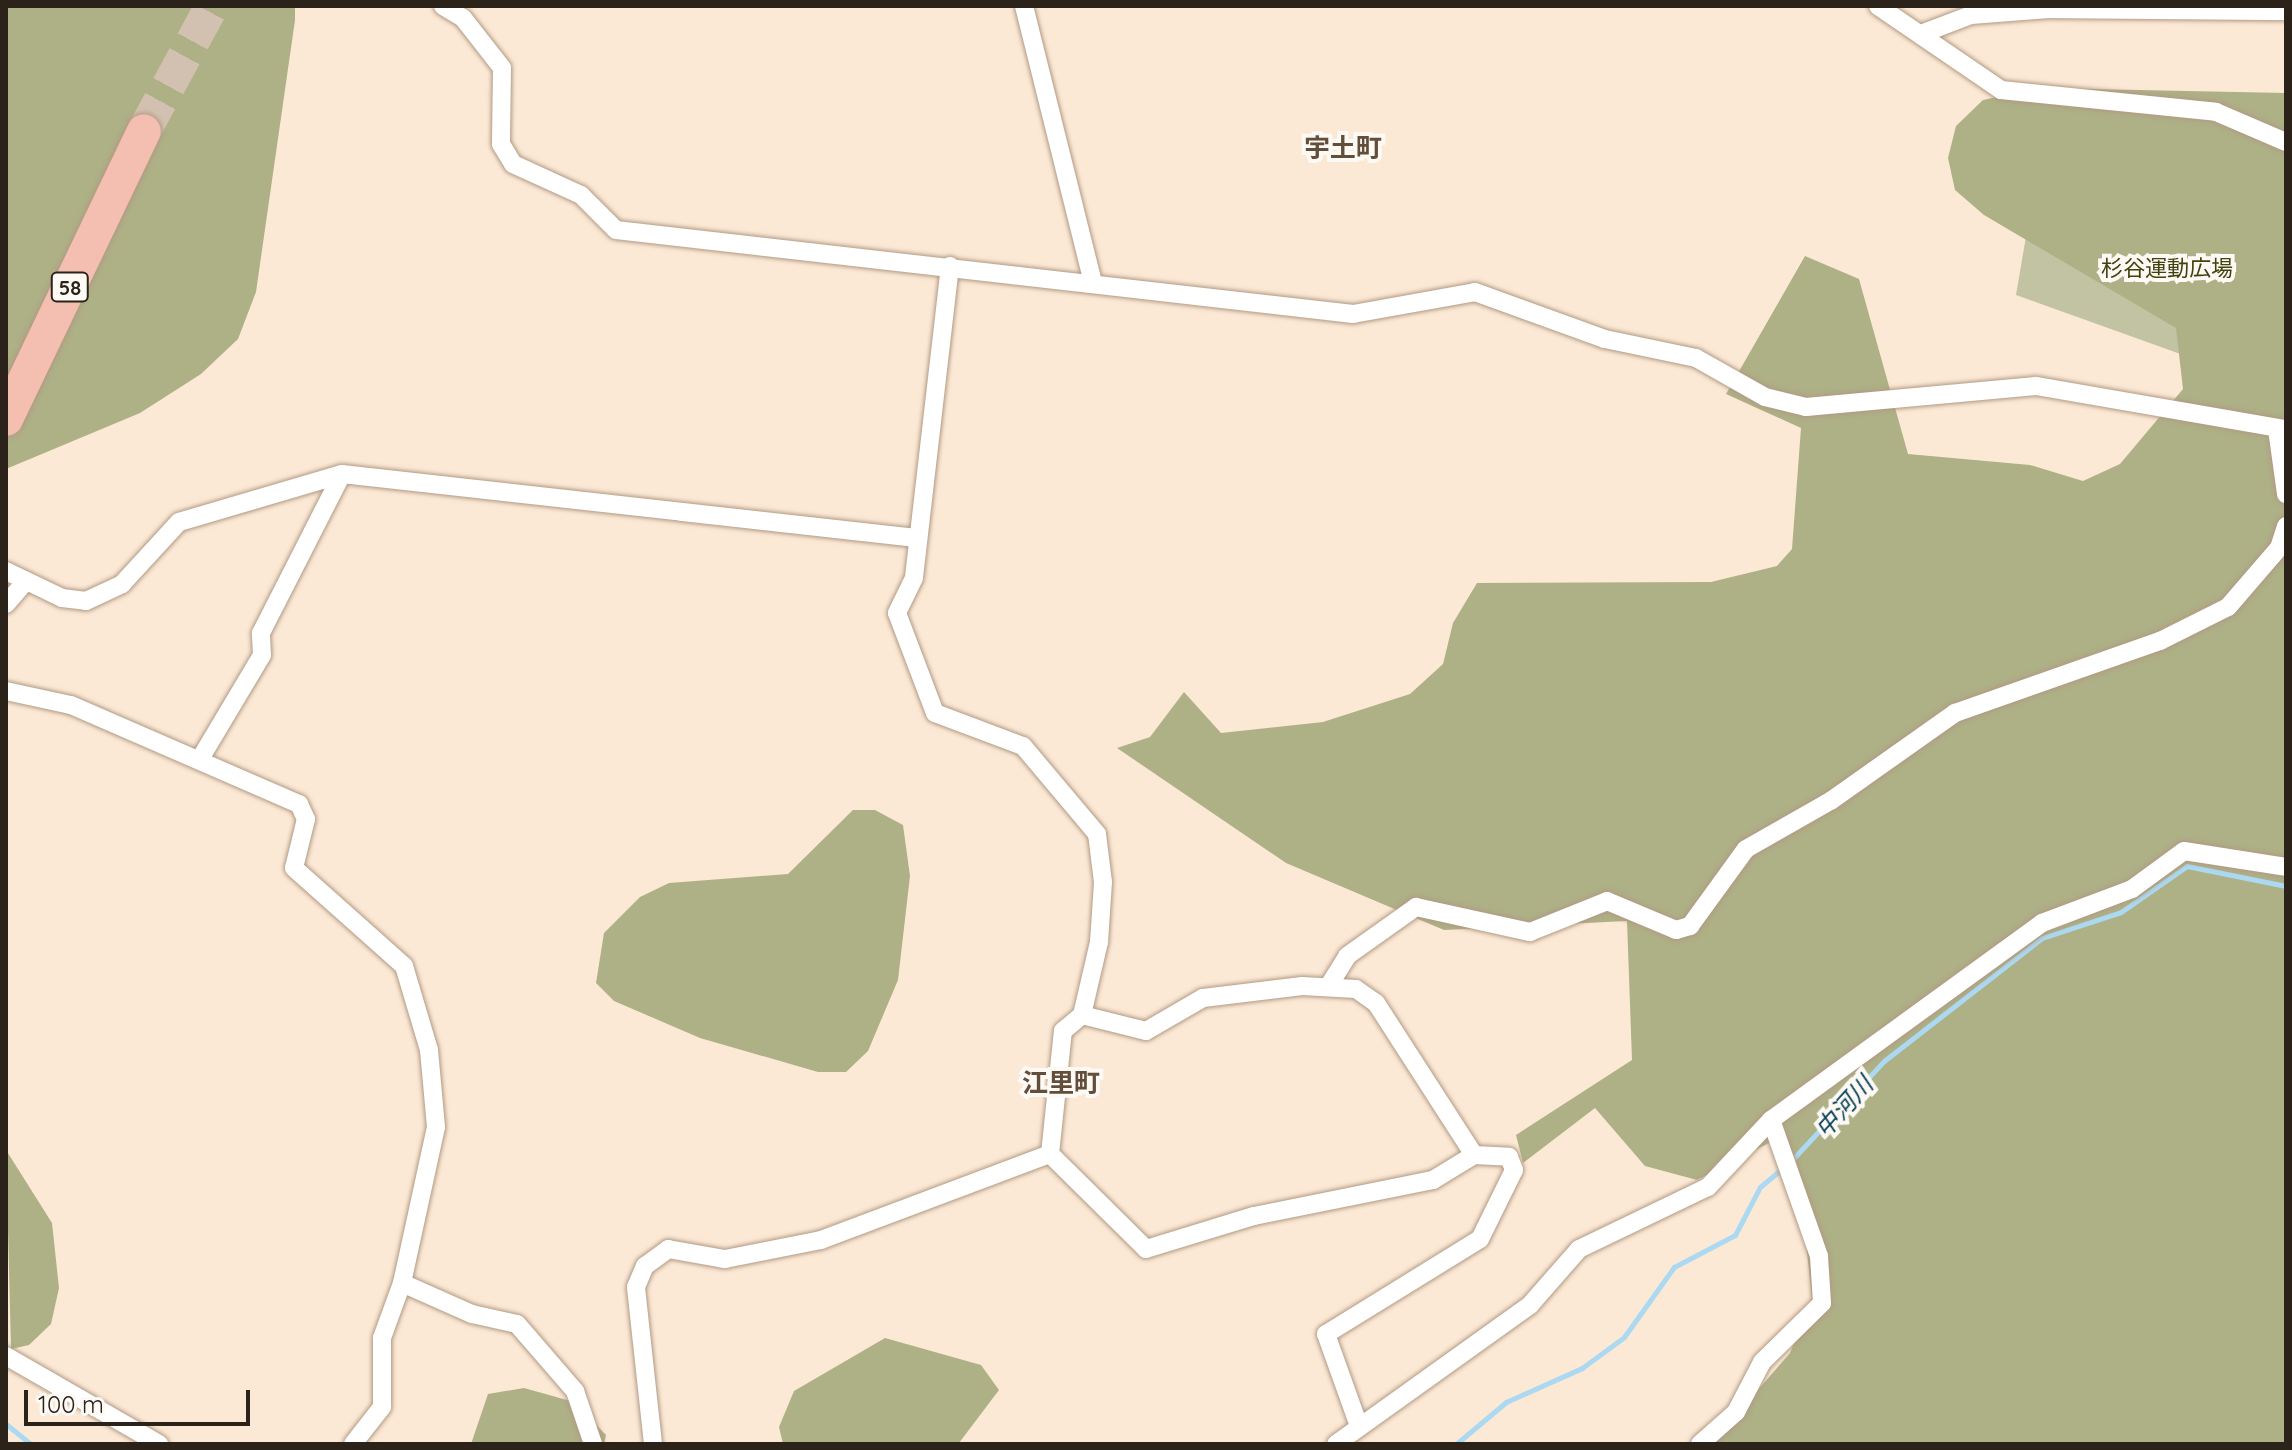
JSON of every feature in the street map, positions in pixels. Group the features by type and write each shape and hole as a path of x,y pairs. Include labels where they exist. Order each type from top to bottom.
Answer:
{"highway":[{"name":"58","path":"11,410 144,131"}],"street":[{"path":"443,6 463,18 502,68 505,155 522,172 586,199 611,228 1353,314 1475,292 1605,339 1696,358 1765,397 1806,407 2036,386 2281,429 2286,494"},
{"path":"1024,6 1093,283"},
{"path":"1878,6 1921,34 1982,82 2024,97 2216,112 2286,142"},
{"path":"1921,34 1971,15 2049,9 2276,9"},
{"path":"950,266 916,538 914,578 897,613 935,713 1023,746 1097,834 1099,942 1082,1015 1063,1031 1050,1154"},
{"path":"6,604 15,576 73,601 105,595 179,522 342,474 916,538"},
{"path":"200,759 262,655 261,633 342,474"},
{"path":"1328,987 1347,956 1416,907 1530,932 1607,901 1676,930 1690,926 1746,849 1832,800 1955,713 2160,641 2228,607 2279,548 2286,526"},
{"path":"6,691 71,705 299,804 306,819 294,868 404,966 429,1050 436,1127 402,1283 382,1338 382,1407 353,1444"},
{"path":"1336,1444 1530,1305 1579,1249 1708,1187 1771,1120 2003,947 2042,923 2132,889 2184,851 2286,867"},
{"path":"1082,1015 1146,1031 1203,998 1328,987 1356,989 1376,1003 1474,1155"},
{"path":"1700,1444 1736,1412 1762,1362 1822,1303 1823,1273 1789,1163 1771,1120"},
{"path":"1050,1154 1146,1249 1254,1216 1433,1180 1474,1155 1501,1152 1514,1165 1480,1239 1326,1334 1359,1426"},
{"path":"653,1444 636,1287 645,1266 668,1249 725,1259 821,1240 1050,1154"},
{"path":"402,1283 472,1314 517,1324 575,1391 593,1444"},
{"path":"6,1356 159,1444"}],"green space":[{"path":"6,6 295,6 295,20 256,292 238,339 201,374 140,413 6,469"},
{"name":"杉谷運動広場","path":"2039,88 2286,93 2286,1444 1711,1444 1790,1353 1812,1298 1798,1169 1771,1142 1697,1180 1645,1166 1595,1108 1523,1163 1516,1135 1632,1060 1627,921 1444,930 1286,863 1117,748 1150,737 1184,692 1221,733 1323,722 1410,694 1443,664 1453,623 1477,583 1711,582 1777,566 1792,549 1801,428 1726,394 1805,256 1859,279 1908,454 2030,465 2083,481 2120,464 2183,389 2176,328 1984,215 1955,190 1948,158 1956,126 1983,100"},
{"path":"2028,225 2278,389 2016,295"},
{"path":"853,810 875,810 903,825 910,876 898,980 868,1051 846,1072 818,1072 700,1038 614,1001 596,983 604,933 640,897 669,883 788,874"},
{"path":"6,1150 52,1223 59,1288 51,1324 29,1345 11,1349"},
{"path":"885,1338 981,1365 999,1390 959,1443 783,1444 779,1427 794,1391"},
{"path":"524,1388 574,1402 606,1435 604,1444 471,1444 488,1394"}],"waterway":[{"name":"中河川","path":"1791,1161 1884,1061 2042,938 2121,912 2187,866 2286,886"},
{"name":"中河川","path":"1456,1444 1506,1402 1582,1368 1624,1337 1674,1267 1735,1235 1760,1187 1783,1168"},
{"name":"中河川","path":"6,1424 31,1444"}],"tunnel":[{"path":"144,131 212,6"}],"district":[{"name":"宇土町","path":"1343,148"},
{"name":"江里町","path":"1061,1083"}]}
